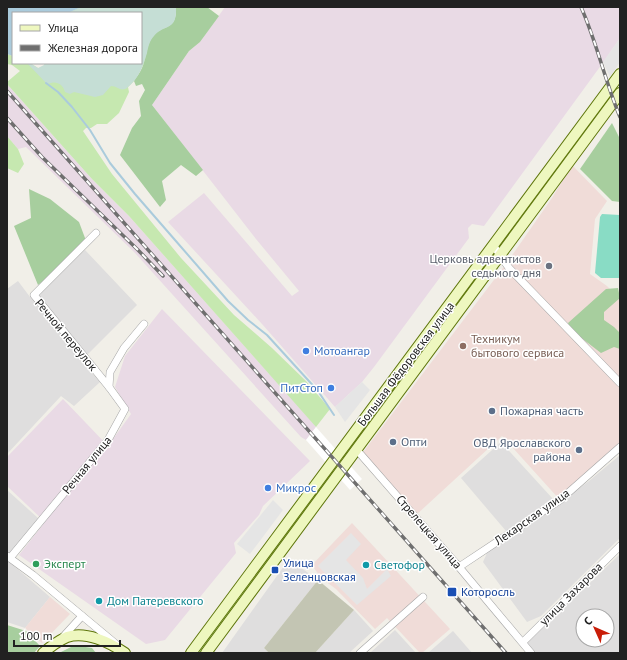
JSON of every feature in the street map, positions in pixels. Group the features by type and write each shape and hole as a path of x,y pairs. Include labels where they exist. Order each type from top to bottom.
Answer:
{"main road":[{"name":"Большая Фёдоровская улица","path":"191,653 620,74"},
{"name":"Большая Фёдоровская улица","path":"206,653 620,94"},
{"path":"43,653 67,637 96,634 106,643 126,653"}],"street":[{"name":"Речной переулок","path":"96,233 34,295 109,387"},
{"path":"493,245 509,268 620,383"},
{"path":"109,387 110,372 124,348 144,324"},
{"name":"Речная улица","path":"8,557 108,440 126,409 109,387"},
{"name":"Лекарская улица","path":"459,567 560,500 620,447"},
{"name":"Стрелецкая улица","path":"356,449 459,567 531,653"},
{"name":"улица Захарова","path":"523,642 620,546"},
{"path":"8,557 82,616 96,634"},
{"path":"360,653 423,596"},
{"path":"58,642 82,616"}],"shaded area":[{"path":"7,7 81,7 70,12 12,12 12,56 7,54"},
{"path":"81,7 176,7 175,20 170,26 158,32 151,40 142,67 138,76 132,83 126,89 111,86 103,95 95,97 74,92 70,94 65,92 63,87 59,84 54,82 48,84 28,64 32,64 38,68 44,64 142,64 142,12 70,12"},
{"path":"225,7 620,7 620,38 602,64 484,226 472,224 468,228 469,238 374,367 362,382 335,407 262,324 168,222 204,193 292,296 299,291 256,239 152,105 189,51 200,42"},
{"path":"620,38 620,62 610,77 603,62"},
{"path":"7,84 92,179 129,216 313,423 316,427 306,440 301,437 135,253 26,147 18,149 7,136"},
{"path":"572,165 607,201 595,219 590,274 607,286 620,299 620,447 560,500 502,436 415,516 361,455 506,264 552,198"},
{"path":"85,250 137,305 81,361 100,382 74,406 61,396 7,454 7,289 18,281 30,297"},
{"path":"162,309 310,461 263,506 259,515 234,543 236,553 165,640 146,644 19,555 45,522 7,486 7,457 63,399 108,446 131,414 115,387 125,356"},
{"path":"362,382 370,390 345,422 335,407"},
{"path":"501,442 553,499 506,531 461,478"},
{"path":"620,455 620,538 541,616 527,622 483,562 487,553 510,536 526,527 589,481"},
{"path":"7,490 39,519 7,559"},
{"path":"273,500 283,510 250,554 237,544"},
{"path":"352,523 450,629 422,653 420,653 387,618 375,629 336,589 321,578 312,565"},
{"path":"351,533 361,544 346,560 363,578 367,589 387,569 391,576 357,605 318,566"},
{"path":"620,554 620,653 534,653 527,643"},
{"path":"289,559 318,580 264,648 269,653 222,653"},
{"path":"7,560 50,597 25,628 7,622"},
{"path":"318,580 354,610 315,653 269,653 264,648"},
{"path":"50,597 70,614 42,643 25,628"},
{"path":"354,610 373,631 349,653 315,653"},
{"path":"395,630 416,653 370,653"},
{"path":"453,631 472,653 428,653"}],"green space":[{"path":"81,7 176,7 134,81 128,87 129,92 119,113 107,124 97,124 91,128 86,128 83,131 112,174 181,258 234,315 272,348 306,381 330,409 316,427 129,216 92,179 7,84 7,82 20,71 12,65 7,64 7,54 12,56 12,64 32,64 43,69 45,64 142,64 142,12 70,12"},
{"path":"176,7 207,7 219,16 200,42 189,51 152,105 203,170 196,176 181,165 162,181 166,200 160,207 120,155 132,128 141,116 139,101 145,90 142,84 136,86 134,81 144,64 148,47 153,36 157,32 172,24 176,15"},
{"path":"609,96 610,99 505,241 503,239"},
{"path":"612,123 620,139 620,202 612,201 580,169"},
{"path":"7,136 18,149 24,164 18,173 7,168"},
{"path":"29,189 50,199 79,222 88,246 38,285 14,226 31,218"},
{"path":"602,214 620,215 620,278 601,278 595,273 600,217"},
{"path":"491,256 493,258 424,351 422,349"},
{"path":"618,288 620,298 604,312 604,320 620,333 620,349 614,347 601,353 571,330 568,323 606,289"},
{"path":"417,355 420,357 200,653 197,653"},
{"path":"7,625 26,631 40,646 34,653 7,653"},
{"path":"73,646 92,648 96,653 59,653"}],"pier":[{"path":"316,427 362,479 350,490 306,440"}],"waterway":[{"path":"46,83 58,92 72,107 90,130 110,163 135,194 228,301 267,335 318,391 334,415"}],"railway":[{"path":"581,7 592,34 620,117"},
{"path":"7,91 506,653"},
{"path":"7,118 42,157 163,276"}],"place":[{"name":"Церковь адвентистов седьмого дня","path":"549,266"},
{"name":"Техникум бытового сервиса","path":"463,346"},
{"name":"Мотоангар","path":"306,351"},
{"name":"ПитСтоп","path":"331,388"},
{"name":"Пожарная часть","path":"492,411"},
{"name":"Опти","path":"393,442"},
{"name":"ОВД Ярославского района","path":"579,450"},
{"name":"Микрос","path":"268,488"},
{"name":"Эксперт","path":"36,564"},
{"name":"Светофор","path":"366,565"},
{"name":"Улица Зеленцовская","path":"275,570"},
{"name":"Которосль","path":"452,592"},
{"name":"Дом Патеревского","path":"99,601"}]}
